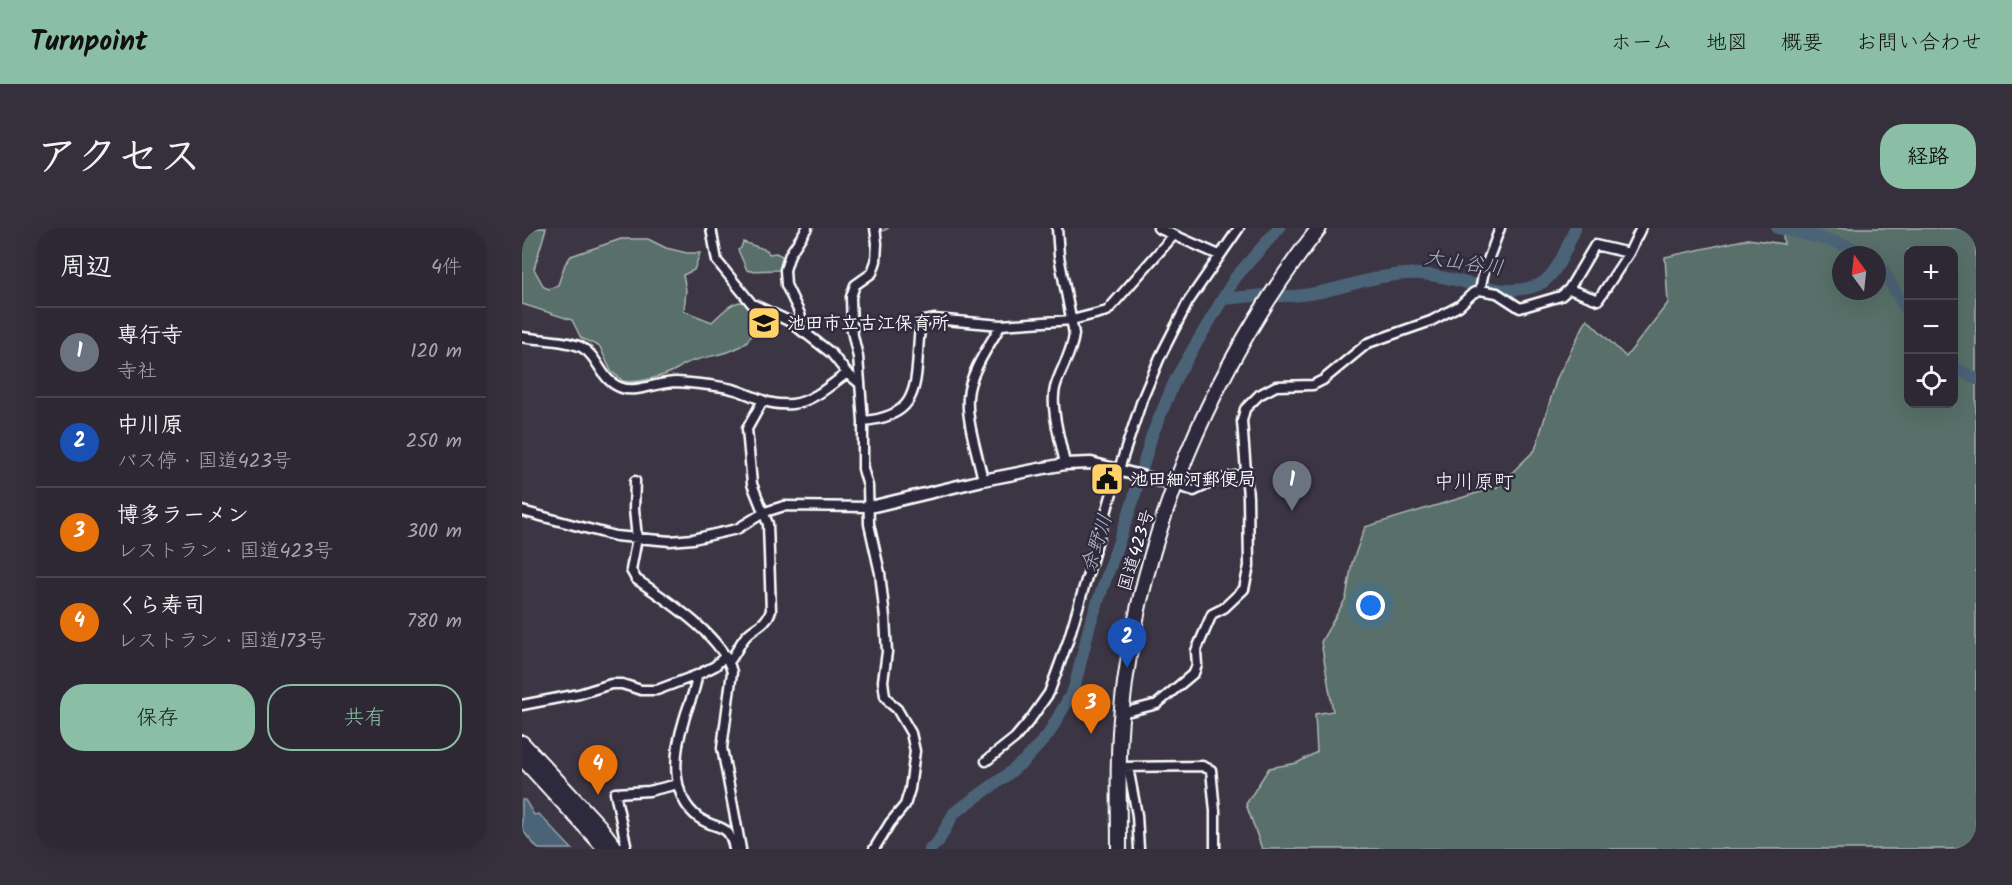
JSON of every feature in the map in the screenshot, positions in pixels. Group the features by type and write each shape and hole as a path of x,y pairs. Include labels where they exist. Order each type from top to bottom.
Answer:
{"highway":[{"name":"国道423号","path":"1119,849 1124,767 1122,710 1140,596 1170,483 1256,318 1287,269 1319,228"},
{"path":"522,743 618,849"},
{"path":"522,758 606,849"}],"street":[{"path":"711,228 717,261 752,304 791,321 831,353 859,384"},
{"path":"804,332 800,314 786,285 785,270 790,254 807,228"},
{"path":"874,849 890,823 905,805 910,789 915,751 911,733 897,709 885,696 883,681 887,652 885,618 880,573 869,524 868,486 863,470 863,421 858,357 852,331 851,297 855,285 872,273 876,261 875,228"},
{"path":"1057,228 1059,256 1074,334 1073,346 1055,388 1054,404 1065,464"},
{"path":"1158,228 1219,255"},
{"path":"986,761 1015,738 1049,693 1068,641 1142,400 1160,357 1188,302 1239,228"},
{"path":"1480,290 1484,271 1500,228"},
{"path":"1569,289 1598,300 1629,253 1641,228"},
{"path":"863,421 883,420 898,413 908,402 917,377 920,328 924,321 934,319 1000,324 1072,320 1107,311 1114,306 1127,287 1174,235"},
{"path":"1122,710 1130,711 1157,704 1194,674 1197,665 1196,651 1212,614 1224,608 1244,589 1249,566 1244,415 1245,409 1259,395 1276,386 1313,385 1336,370 1368,343 1431,321 1459,306 1473,293 1480,290 1497,293 1520,308 1561,296 1569,289 1595,244 1629,253"},
{"path":"983,480 969,412 968,395 974,375 1000,324"},
{"path":"522,337 580,347 594,358 606,379 629,390 652,384 674,382 738,390 762,402 794,404 809,399 847,373"},
{"path":"522,705 579,694 611,684 622,684 641,690 657,690 698,675 737,653 743,638 768,619 771,611 768,524 749,473 747,429 762,402"},
{"path":"522,511 615,536 670,541 693,539 737,529 765,512 784,506 870,507 983,480 1065,464 1091,463 1121,469 1194,491 1217,480 1243,474 1246,470"},
{"path":"635,481 634,509 637,538 631,570 636,579 700,627 727,659 732,672 722,748 735,838 734,849"},
{"path":"698,675 696,688 679,737 676,760 681,798 688,809 702,820 725,829 735,838 741,849"},
{"path":"1139,849 1137,815 1124,767 1202,766 1211,770 1215,811 1215,849"},
{"path":"618,849 626,844 615,793 649,791 678,784"}],"green space":[{"path":"522,228 546,228 534,269 544,287 549,289 558,285 565,264 571,256 621,239 648,239 666,248 687,253 700,253 694,270 683,275 686,290 684,311 712,322 735,303 746,302 752,304 755,318 754,331 743,345 736,349 692,361 658,377 623,381 611,371 600,347 581,338 572,320 522,304"},
{"path":"1782,228 1976,228 1976,849 1262,849 1246,804 1269,768 1297,763 1317,752 1315,714 1333,711 1321,642 1346,598 1352,563 1365,527 1497,487 1535,450 1557,378 1587,319 1626,357 1668,303 1665,257 1748,239 1784,244"},
{"path":"743,242 767,250 769,254 776,253 782,256 780,270 747,270 738,250"}],"water":[{"path":"522,800 525,800 534,815 539,814 572,849 538,849 522,830"}],"waterway":[{"path":"877,234 888,228"},
{"name":"余野川","path":"930,849 938,842 954,813 1025,760 1048,735 1074,689 1090,624 1132,504 1152,435 1176,378 1235,278 1279,228"},
{"name":"大山谷川","path":"1280,296 1315,293 1402,274 1435,276 1494,289 1524,289 1538,285 1550,276 1561,260 1575,228"},
{"name":"大山谷川","path":"1777,228 1847,246"},
{"name":"大山谷川","path":"1886,275 1904,306"},
{"name":"大山谷川","path":"1223,299 1264,295"},
{"name":"大山谷川","path":"1958,369 1976,379"},
{"path":"867,424 867,470"},
{"path":"765,507 781,502 797,502"},
{"path":"730,527 742,522"},
{"path":"595,526 633,533"},
{"path":"639,533 678,536"}],"place":[{"name":"池田市立古江保育所","path":"764,323"},
{"name":"池田細河郵便局","path":"1107,479"},
{"name":"専行寺","path":"1292,511"},
{"name":"中川原","path":"1127,668"},
{"name":"博多ラーメン","path":"1091,734"},
{"name":"くら寿司","path":"598,795"}],"district":[{"name":"中川原町","path":"1474,481"}]}
